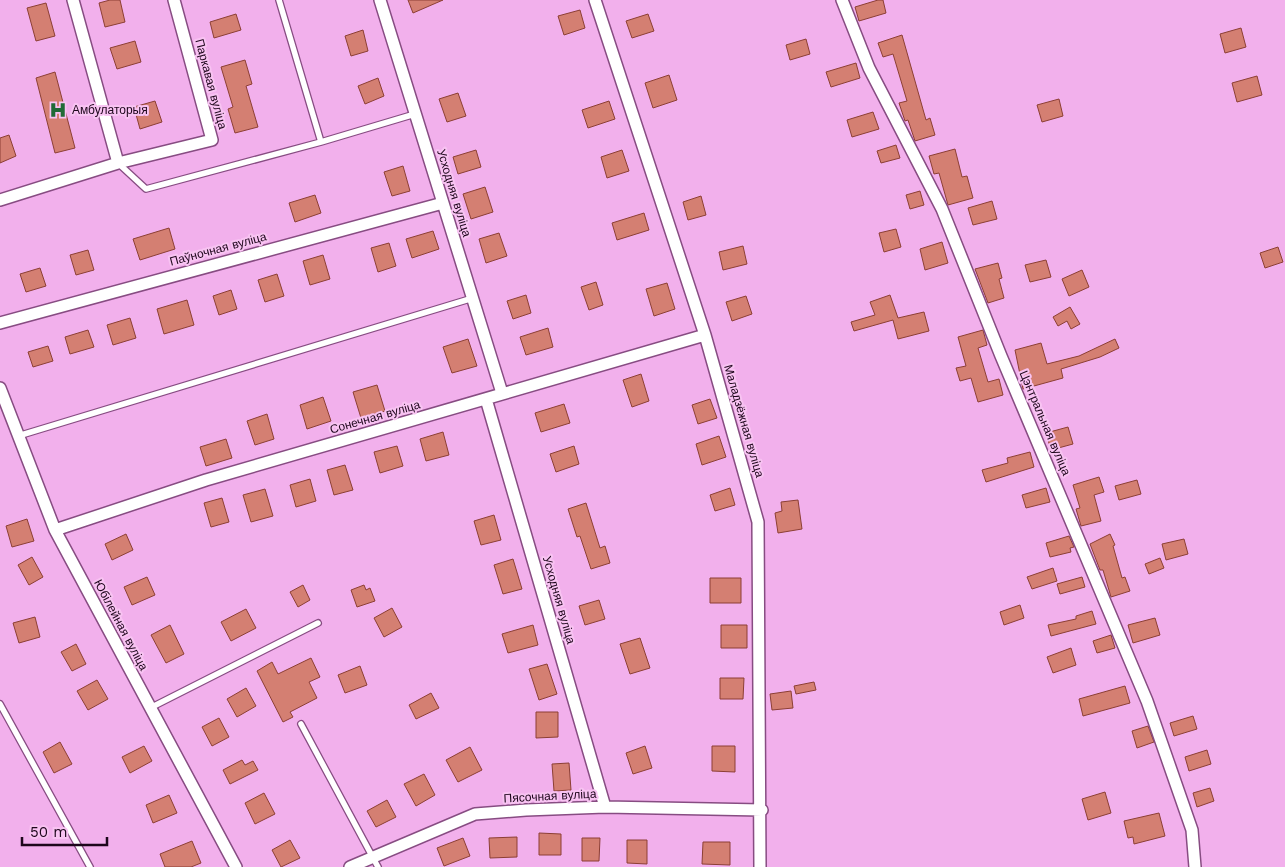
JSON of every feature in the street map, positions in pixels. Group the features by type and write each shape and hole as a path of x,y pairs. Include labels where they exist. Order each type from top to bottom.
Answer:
{"street":[{"path":"73,0 118,163"},
{"name":"Паркавая вуліца","path":"0,200 118,163 212,140 174,0"},
{"name":"Усходняя вуліца","path":"380,0 502,393"},
{"name":"Маладзёжная вуліца","path":"595,0 705,335 758,522 762,810 760,867"},
{"name":"Цэнтральная вуліца","path":"842,0 869,68 942,209 1001,356 1147,701 1192,830 1195,867"},
{"name":"Паўночная вуліца","path":"0,323 443,203"},
{"name":"Сонечная вуліца","path":"55,530 206,480 705,335"},
{"name":"Юбілейная вуліца","path":"0,388 55,530 236,867"},
{"name":"Усходняя вуліца","path":"486,399 605,807"},
{"name":"Пясочная вуліца","path":"350,867 376,862 475,814 605,807 762,810"}],"lane":[{"path":"279,0 321,142"},
{"path":"118,163 146,188 321,142 416,114"},
{"path":"18,436 472,298"},
{"path":"150,708 318,623"},
{"path":"0,704 90,867"},
{"path":"301,724 376,862"}],"building":[{"path":"120,0 125,22 105,27 99,3"},
{"path":"408,0 443,0 413,13"},
{"path":"883,0 886,13 859,21 855,7"},
{"path":"46,3 55,36 36,41 27,8"},
{"path":"580,10 585,28 564,35 558,16"},
{"path":"236,14 241,30 214,38 210,22"},
{"path":"648,14 654,31 632,38 626,21"},
{"path":"1241,28 1246,47 1225,53 1220,34"},
{"path":"363,30 368,51 351,56 345,36"},
{"path":"902,35 926,120 930,118 935,135 915,141 908,120 905,121 899,103 907,101 893,54 883,57 878,43"},
{"path":"806,39 810,54 790,60 786,45"},
{"path":"135,41 141,62 117,69 110,48"},
{"path":"245,60 252,84 246,86 258,127 235,133 228,109 233,107 221,67"},
{"path":"856,63 860,78 831,87 826,72"},
{"path":"55,72 75,148 55,153 36,78"},
{"path":"669,75 677,100 653,108 645,83"},
{"path":"1257,76 1262,95 1237,102 1232,83"},
{"path":"378,78 384,96 365,104 358,86"},
{"path":"458,93 466,116 447,122 439,99"},
{"path":"1059,99 1063,116 1042,122 1037,105"},
{"path":"155,101 162,122 140,129 134,107"},
{"path":"609,101 615,119 588,128 582,110"},
{"path":"873,112 879,129 852,137 847,120"},
{"path":"9,135 16,156 0,163 0,138"},
{"path":"896,145 900,158 881,163 877,151"},
{"path":"955,149 962,177 967,176 973,198 948,205 939,173 934,174 929,156"},
{"path":"476,150 481,167 458,174 453,157"},
{"path":"622,150 629,171 607,178 601,157"},
{"path":"403,166 410,191 392,196 384,172"},
{"path":"485,187 493,212 471,219 463,194"},
{"path":"920,191 924,205 910,209 906,195"},
{"path":"315,195 321,213 295,222 289,203"},
{"path":"701,196 706,215 688,220 683,202"},
{"path":"992,201 997,219 973,225 968,208"},
{"path":"644,213 649,230 617,240 612,223"},
{"path":"169,228 175,249 140,260 133,239"},
{"path":"896,229 901,247 884,252 879,233"},
{"path":"433,231 439,249 412,258 406,239"},
{"path":"499,233 507,256 486,263 479,239"},
{"path":"942,242 948,263 925,270 920,249"},
{"path":"389,243 396,266 378,272 371,248"},
{"path":"743,246 747,264 723,270 719,252"},
{"path":"1278,247 1283,262 1265,268 1260,253"},
{"path":"88,250 94,270 76,275 70,255"},
{"path":"323,255 330,279 310,285 303,261"},
{"path":"1046,260 1051,277 1030,282 1025,265"},
{"path":"998,263 1002,278 999,279 1004,298 988,303 975,269"},
{"path":"40,268 46,286 26,292 20,274"},
{"path":"1082,270 1089,287 1069,296 1062,279"},
{"path":"277,274 284,296 265,302 258,280"},
{"path":"596,282 603,305 589,310 581,287"},
{"path":"667,283 675,309 654,316 646,289"},
{"path":"231,290 237,309 219,315 213,296"},
{"path":"526,295 531,313 513,319 507,301"},
{"path":"890,295 898,318 924,312 929,331 898,339 893,320 854,331 851,322 875,315 870,302"},
{"path":"746,296 752,314 732,321 726,302"},
{"path":"187,300 194,325 164,334 157,309"},
{"path":"1070,307 1080,324 1071,329 1067,321 1058,326 1053,317"},
{"path":"130,318 136,338 113,345 107,325"},
{"path":"548,328 553,347 526,355 520,337"},
{"path":"88,330 94,347 70,354 65,337"},
{"path":"983,330 987,345 978,348 988,382 999,379 1003,395 978,402 971,378 960,381 956,368 966,366 958,337"},
{"path":"468,339 477,366 452,373 443,347"},
{"path":"1115,339 1119,348 1100,357 1061,369 1063,378 1023,389 1015,350 1041,343 1047,364 1079,356"},
{"path":"48,346 53,361 33,367 28,352"},
{"path":"641,374 649,401 632,407 623,380"},
{"path":"377,385 385,411 361,418 353,392"},
{"path":"323,397 331,421 307,429 300,405"},
{"path":"710,399 717,418 698,424 692,405"},
{"path":"564,404 570,423 541,432 535,413"},
{"path":"267,414 274,439 255,445 247,421"},
{"path":"1068,427 1073,444 1051,450 1046,433"},
{"path":"443,432 449,455 426,461 420,439"},
{"path":"719,436 726,457 702,465 696,444"},
{"path":"226,439 232,458 206,466 200,447"},
{"path":"397,446 403,466 380,473 374,452"},
{"path":"574,446 579,464 556,472 550,454"},
{"path":"1030,452 1034,467 986,482 982,470 1008,463 1007,458"},
{"path":"345,465 353,490 334,495 327,470"},
{"path":"1099,477 1104,492 1094,495 1101,521 1081,526 1076,509 1080,508 1073,485"},
{"path":"310,479 316,501 296,507 290,485"},
{"path":"1137,480 1141,494 1119,500 1115,486"},
{"path":"730,488 735,505 715,511 710,495"},
{"path":"1046,488 1050,502 1026,508 1022,495"},
{"path":"265,489 273,516 251,522 243,495"},
{"path":"222,498 229,522 211,527 204,503"},
{"path":"798,500 802,529 778,533 775,513 782,511 781,502"},
{"path":"586,503 600,548 605,546 610,563 591,569 580,536 577,537 568,509"},
{"path":"494,515 501,540 481,545 474,521"},
{"path":"27,519 34,541 12,547 6,526"},
{"path":"126,534 133,550 112,560 105,544"},
{"path":"1110,534 1115,545 1113,546 1122,578 1125,577 1130,591 1111,597 1103,570 1100,570 1090,544"},
{"path":"1069,536 1074,547 1070,548 1071,552 1050,557 1046,543"},
{"path":"1184,539 1188,554 1166,560 1162,544"},
{"path":"32,557 43,577 29,585 18,565"},
{"path":"1160,558 1164,568 1149,574 1145,564"},
{"path":"513,559 522,589 503,594 494,565"},
{"path":"1053,568 1057,581 1032,589 1027,577"},
{"path":"147,577 155,595 132,605 124,587"},
{"path":"1082,577 1085,587 1060,594 1057,584"},
{"path":"710,578 741,578 741,603 710,603"},
{"path":"303,585 310,600 298,607 290,592"},
{"path":"364,585 366,590 370,588 375,601 357,607 351,590"},
{"path":"599,600 605,619 585,625 579,606"},
{"path":"1020,605 1024,618 1004,625 1000,612"},
{"path":"392,608 402,627 384,637 374,618"},
{"path":"246,609 256,628 231,641 221,622"},
{"path":"1092,611 1096,624 1051,636 1048,625 1076,619 1076,616"},
{"path":"35,617 40,637 19,643 13,623"},
{"path":"1155,618 1160,635 1133,643 1128,625"},
{"path":"170,625 184,654 166,663 151,635"},
{"path":"533,625 538,645 508,653 502,634"},
{"path":"721,625 747,625 747,648 721,648"},
{"path":"1111,635 1115,648 1097,653 1093,641"},
{"path":"640,638 650,668 630,674 620,644"},
{"path":"76,644 86,664 72,671 61,652"},
{"path":"1071,648 1076,665 1053,673 1047,657"},
{"path":"311,658 320,677 309,682 317,698 290,712 293,717 283,722 257,671 272,662 278,674"},
{"path":"547,664 557,694 539,700 529,669"},
{"path":"360,666 367,685 345,693 338,675"},
{"path":"720,678 744,678 743,699 720,699"},
{"path":"97,680 108,699 88,710 77,691"},
{"path":"814,682 816,690 796,694 794,686"},
{"path":"1125,686 1130,703 1083,716 1079,699"},
{"path":"246,688 256,706 237,717 227,699"},
{"path":"791,691 793,708 772,710 770,694"},
{"path":"431,693 439,708 416,719 409,705"},
{"path":"536,712 558,712 558,737 536,738"},
{"path":"1193,716 1197,729 1174,736 1170,723"},
{"path":"219,718 229,737 212,746 202,727"},
{"path":"1148,726 1154,742 1137,748 1132,731"},
{"path":"60,742 72,764 54,773 43,752"},
{"path":"144,746 152,761 130,773 122,757"},
{"path":"645,746 652,768 633,774 626,753"},
{"path":"712,746 735,746 735,772 712,771"},
{"path":"470,747 482,770 458,782 446,760"},
{"path":"1207,750 1211,764 1189,771 1185,757"},
{"path":"242,760 245,765 253,761 258,770 230,784 223,770"},
{"path":"569,763 571,790 554,791 552,764"},
{"path":"424,774 435,795 416,806 404,784"},
{"path":"1210,788 1214,801 1197,807 1193,793"},
{"path":"1105,792 1111,813 1088,820 1082,799"},
{"path":"264,793 275,814 255,824 245,803"},
{"path":"169,795 177,813 153,823 146,805"},
{"path":"387,800 396,817 376,827 367,811"},
{"path":"1159,813 1165,836 1134,844 1133,837 1128,838 1124,821"},
{"path":"539,833 561,834 561,855 539,855"},
{"path":"517,837 517,857 490,858 489,838"},
{"path":"463,838 470,856 444,866 437,848"},
{"path":"582,838 600,838 599,861 582,861"},
{"path":"290,840 300,858 281,867 272,850"},
{"path":"627,840 647,840 647,864 627,863"},
{"path":"192,841 201,863 191,867 165,867 160,854"},
{"path":"703,842 730,842 730,865 702,864"}],"place":[{"name":"Амбулаторыя","path":"58,110"}]}
